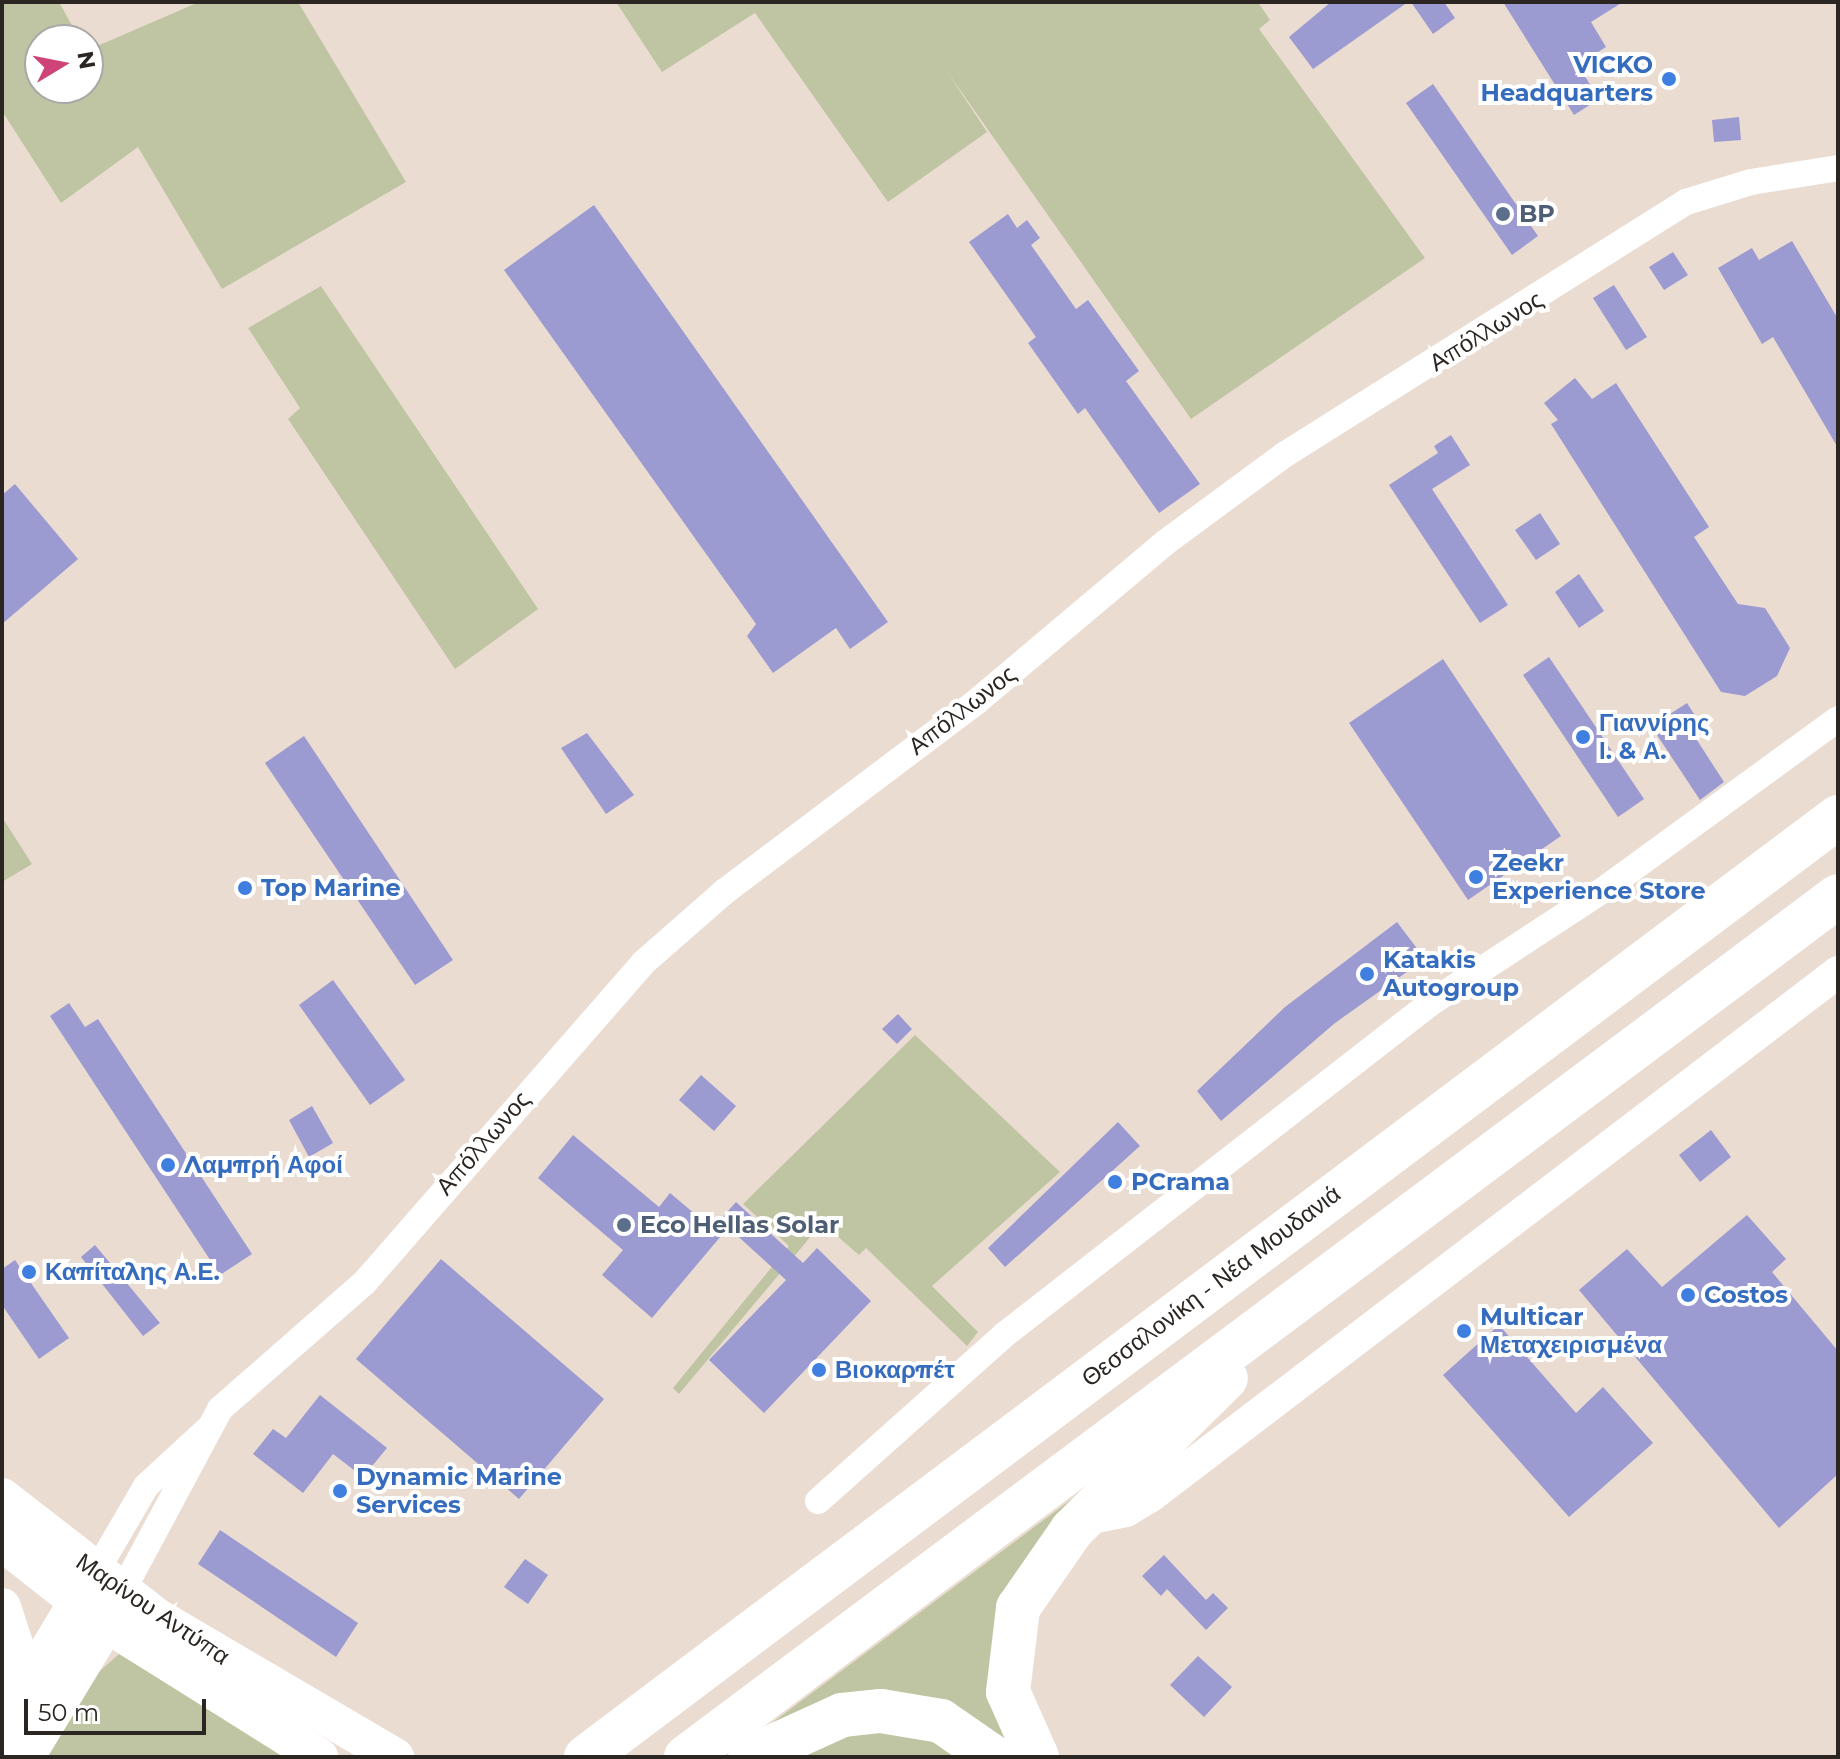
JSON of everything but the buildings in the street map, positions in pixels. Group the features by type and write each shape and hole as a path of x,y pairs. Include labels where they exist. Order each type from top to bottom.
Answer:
{"highway":[{"name":"Θεσσαλονίκη - Νέα Μουδανιά","path":"586,1757 1838,817"},
{"path":"686,1757 1838,896"},
{"path":"1037,1757 1008,1692 1010,1641 1034,1581 1081,1520 1218,1392 1256,1329"},
{"path":"22,1757 100,1597"},
{"path":"750,1757 842,1715 881,1711 941,1721 993,1757"}],"main road":[{"name":"Μαρίνου Αντύπα","path":"2,1497 100,1597 319,1757"},
{"name":"Μαρίνου Αντύπα","path":"2,1542 395,1757"},
{"path":"8,1717 100,1597"},
{"path":"2,1607 14,1644 8,1717"}],"street":[{"name":"Απόλλωνος","path":"100,1597 212,1426 220,1409 365,1282 643,963 724,892 976,702 1228,493 1686,202 1751,182 1838,168"},
{"path":"818,1501 1004,1335 1432,1002 1606,888 1838,719"},
{"path":"1081,1520 1126,1511 1151,1496 1838,972"}],"green space":[{"path":"2,2 59,2 71,24 24,24 24,104 104,104 104,43 199,2 298,2 406,182 222,289 138,147 61,203 2,111"},
{"path":"616,2 1258,2 1270,20 1259,29 1425,258 1191,419 946,70 987,132 888,202 755,13 662,72"},
{"path":"321,286 538,609 455,669 288,419 300,408 248,328"},
{"path":"2,817 32,864 2,882"},
{"path":"915,1035 1060,1172 932,1286 978,1332 967,1346 866,1248 859,1255 822,1223 679,1394 673,1388 789,1246 743,1204"},
{"path":"1112,1469 1044,1545 1023,1757 951,1718 741,1746"},
{"path":"119,1654 289,1757 40,1757 92,1678"},
{"path":"908,1730 972,1757 776,1757 820,1736"}],"place":[{"name":"VICKO Headquarters","path":"1669,79"},
{"name":"BP","path":"1503,214"},
{"name":"Γιαννίρης Ι. & Α.","path":"1583,737"},
{"name":"Zeekr Experience Store","path":"1476,877"},
{"name":"Top Marine","path":"245,888"},
{"name":"Katakis Autogroup","path":"1367,974"},
{"name":"Λαμπρή Αφοί","path":"168,1165"},
{"name":"PCrama","path":"1115,1182"},
{"name":"Eco Hellas Solar","path":"624,1225"},
{"name":"Καπίταλης Α.Ε.","path":"29,1272"},
{"name":"Costos","path":"1688,1295"},
{"name":"Multicar Μεταχειρισμένα","path":"1464,1331"},
{"name":"Βιοκαρπέτ","path":"819,1370"},
{"name":"Dynamic Marine Services","path":"340,1491"}]}
